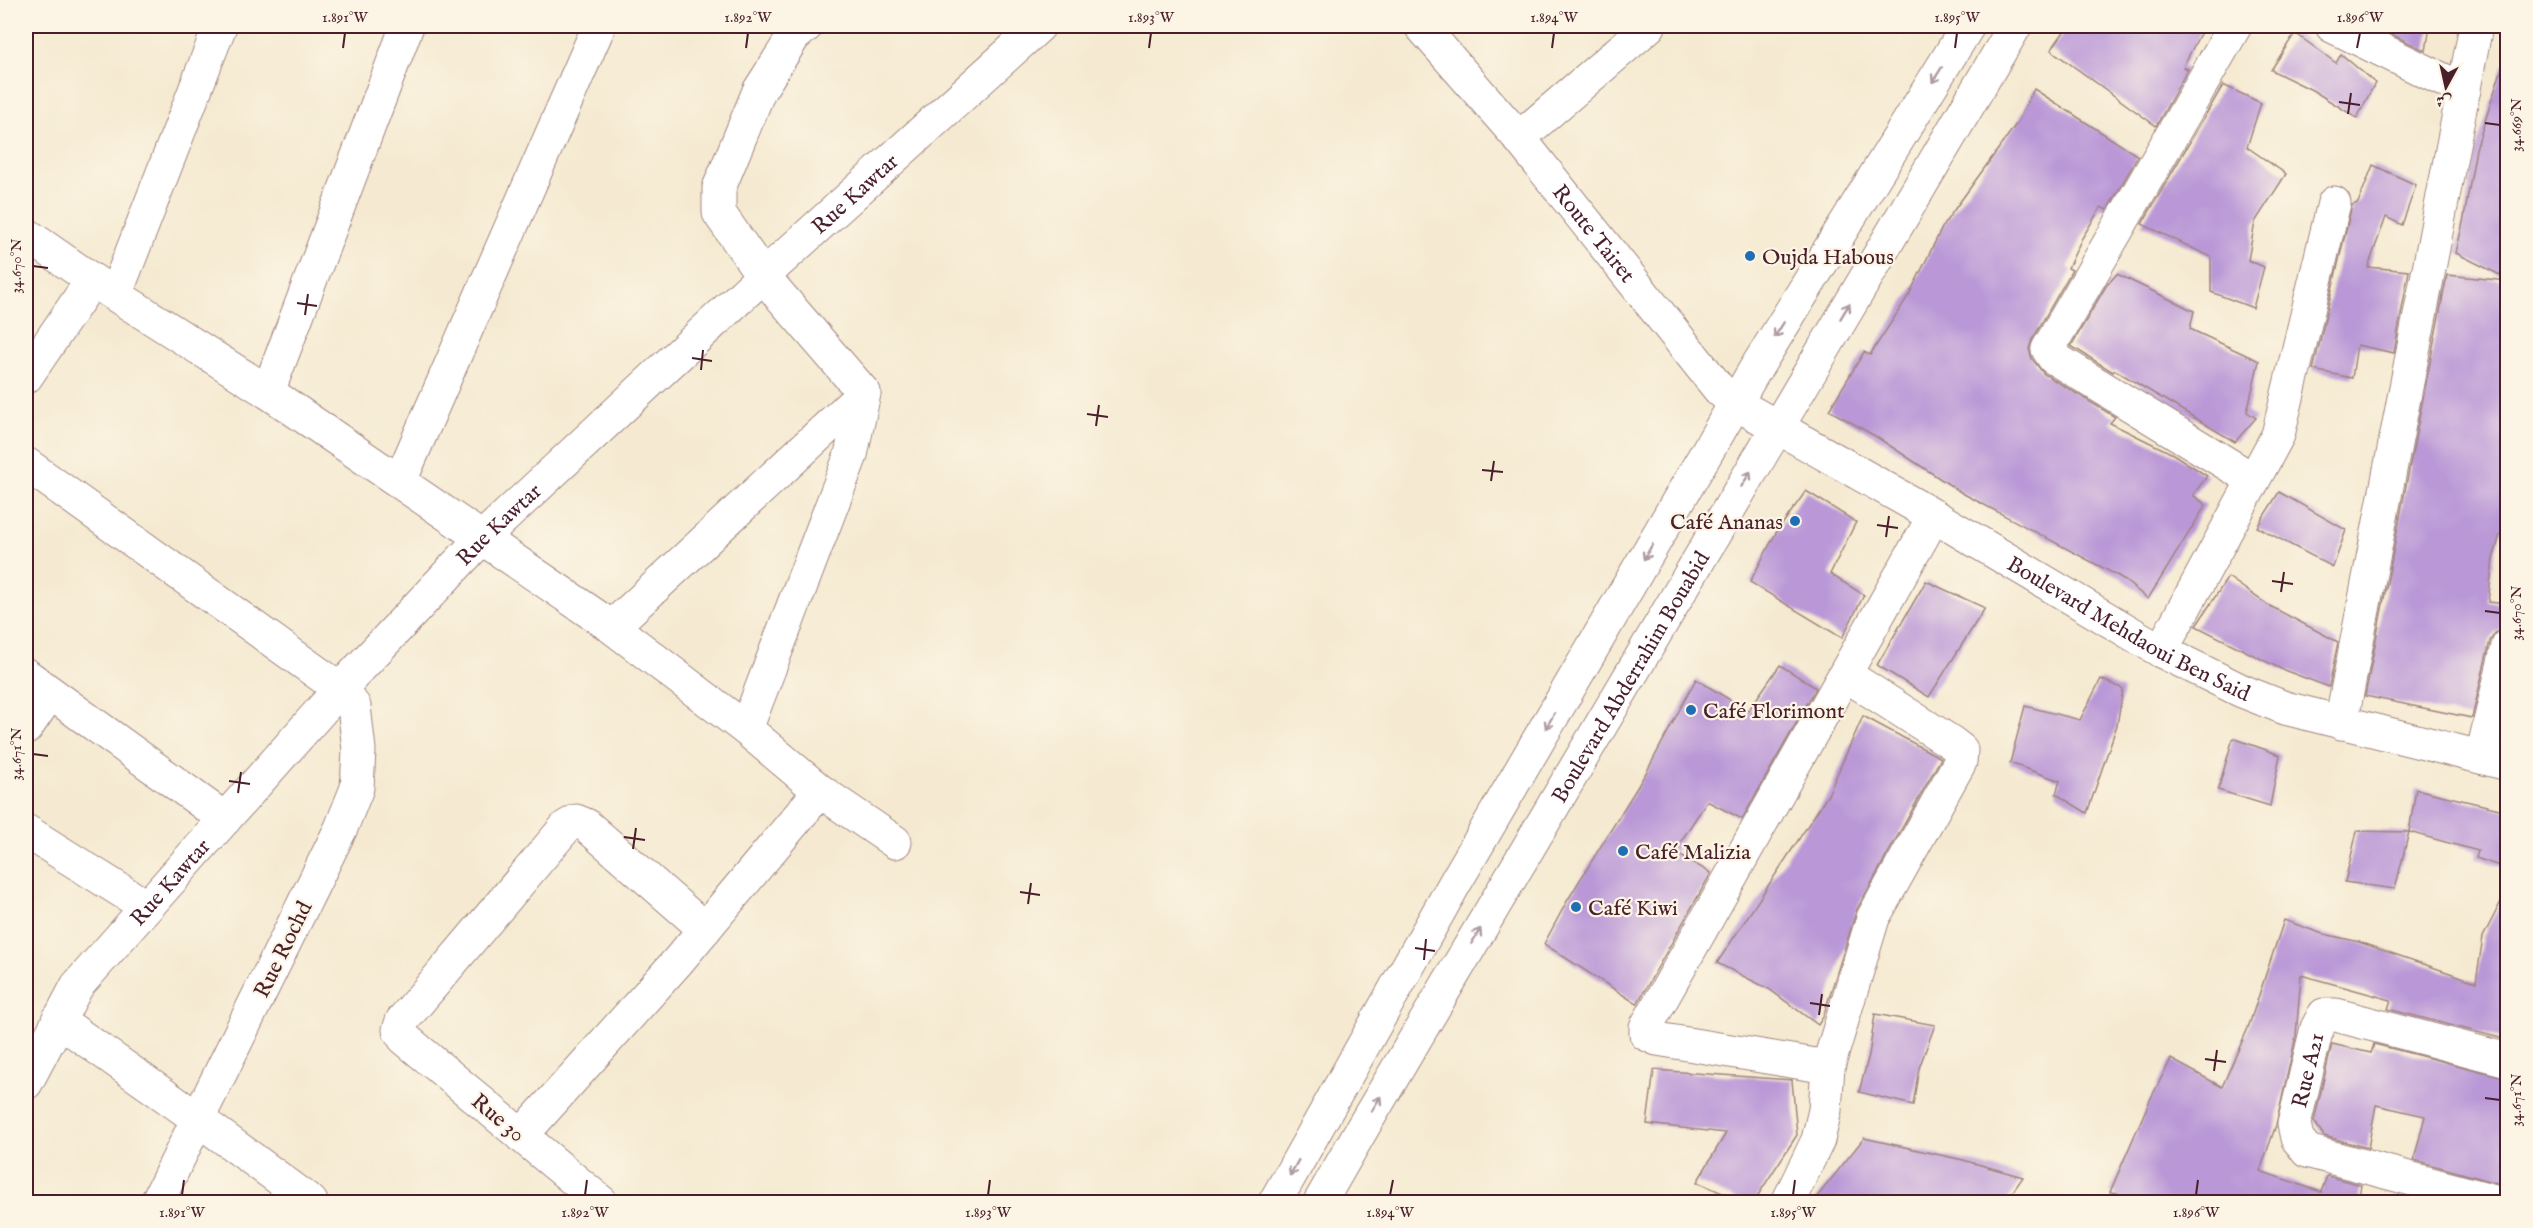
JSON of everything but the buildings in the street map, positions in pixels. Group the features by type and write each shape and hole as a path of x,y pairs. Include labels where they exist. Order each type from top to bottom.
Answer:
{"street":[{"path":"26,377 104,286 220,26"},
{"path":"268,392 407,26"},
{"path":"400,481 599,26"},
{"path":"806,26 794,36 759,90 719,188 719,213 763,276 864,393"},
{"name":"Rue Kawtar","path":"26,1083 77,986 340,689 481,540 763,276 1039,26"},
{"name":"Route Tairet","path":"1421,26 1519,138 1719,389 1735,403 1776,428"},
{"path":"1965,26 2007,37"},
{"name":"Boulevard Abderrahim Bouabid","path":"1275,1203 1461,873 1735,403 1965,26"},
{"path":"2235,26 2048,349 2054,358 2252,479"},
{"path":"2332,26 2464,90"},
{"path":"2342,723 2476,26"},
{"path":"1519,138 1641,28"},
{"name":"Boulevard Abderrahim Bouabid","path":"1320,1203 2007,37"},
{"path":"2161,651 2280,428 2334,203"},
{"path":"26,234 268,392 400,481 481,540 612,627 746,729 820,791 895,842"},
{"path":"612,627 864,393"},
{"path":"746,729 851,455 864,393"},
{"name":"Boulevard Mehdaoui Ben Said","path":"1776,428 1934,516 2161,651 2242,691 2285,708 2495,760"},
{"path":"26,464 340,689"},
{"path":"1828,1067 1657,1039 1646,1034 1646,1027 1934,516"},
{"path":"2495,760 2508,646"},
{"path":"1788,1203 1818,1140 1825,1110 1828,1067 1872,918 1960,762 1961,750 1952,743 1846,675"},
{"path":"26,728 38,684 225,819"},
{"name":"Rue Rochd","path":"157,1203 341,828 357,788 359,750 354,705 340,689"},
{"path":"521,1136 705,929 820,791"},
{"name":"Rue 30","path":"601,1203 404,1038 399,1030 402,1021 558,835 576,820 586,825 705,929"},
{"path":"26,831 147,907"},
{"name":"Rue A21","path":"2498,1203 2307,1151 2297,1138 2294,1124 2317,1028 2324,1015 2336,1015 2508,1060"},
{"path":"58,1020 198,1119 311,1203"}],"place":[{"name":"Oujda Habous","path":"1750,256"},
{"name":"Café Ananas","path":"1795,521"},
{"name":"Café Florimont","path":"1691,710"},
{"name":"Café Malizia","path":"1623,851"},
{"name":"Café Kiwi","path":"1576,907"}]}
